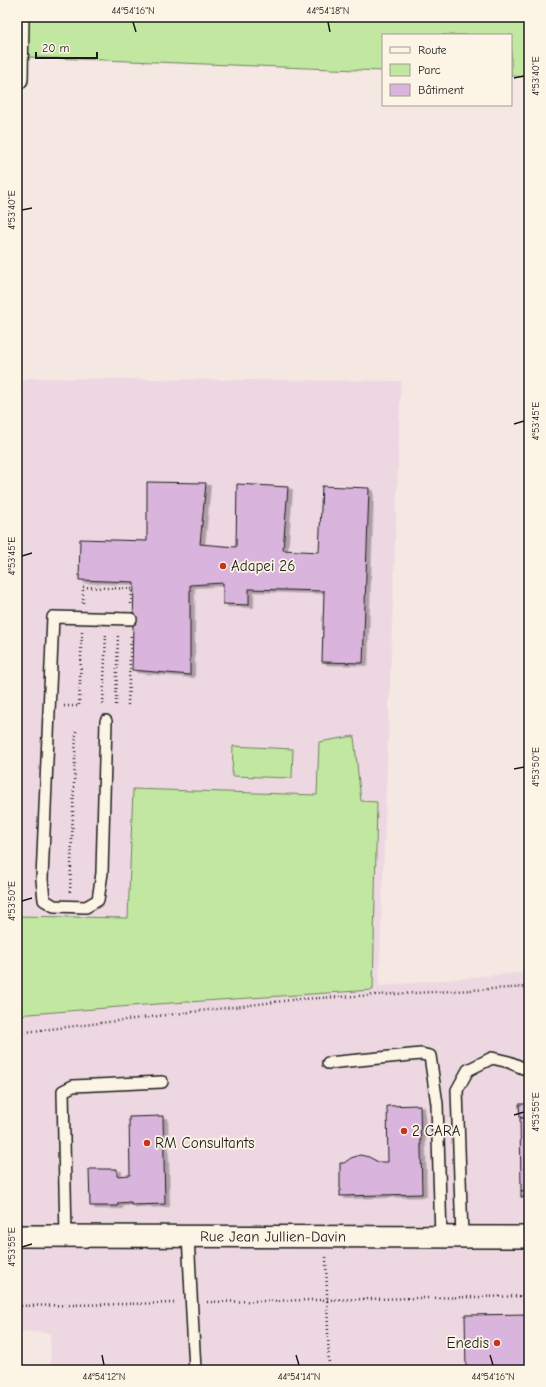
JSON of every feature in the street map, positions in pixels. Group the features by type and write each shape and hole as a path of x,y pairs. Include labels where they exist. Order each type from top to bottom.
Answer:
{"street":[{"path":"17,79 18,17"},
{"name":"Rue Jean Jullien-Davin","path":"17,1236 529,1237"}],"lane":[{"path":"106,721 102,873 98,900 86,907 54,906 44,900 42,871 53,617 131,619"},
{"path":"328,1063 421,1054 430,1056 437,1104 441,1237"},
{"path":"462,1237 457,1090 468,1070 492,1058 509,1062 523,1068 529,1068"},
{"path":"66,1236 62,1091 73,1086 162,1082"},
{"path":"188,1236 196,1370"}],"path":[{"path":"50,706 79,706 83,587 134,588"},
{"path":"103,704 106,631"},
{"path":"116,704 118,631"},
{"path":"128,705 131,631"},
{"path":"70,907 76,731"},
{"path":"17,1033 300,999 529,987"},
{"path":"326,1236 328,1370"},
{"path":"17,1306 529,1296"}],"shaded area":[{"path":"26,378 401,381 379,986 529,972 529,1370 51,1370 50,1333 17,1331 17,390"}],"green space":[{"path":"27,17 529,17 529,77 512,76 512,34 382,34 382,71 27,57"},
{"path":"354,736 361,801 377,802 373,990 17,1015 17,916 128,918 133,789 317,795 319,742"},
{"path":"233,746 293,749 292,778 232,776"}],"building":[{"name":"Adapei 26","path":"147,482 206,483 200,544 236,547 237,484 288,487 283,550 319,552 322,486 369,488 363,663 322,662 324,591 249,589 249,605 223,604 223,583 190,585 190,675 132,670 134,582 79,580 80,539 147,541"},
{"path":"519,1104 529,1104 529,1118 520,1118"},
{"name":"2 CARA","path":"420,1105 422,1194 340,1196 340,1163 344,1163 351,1158 360,1155 369,1157 378,1162 388,1162 387,1106"},
{"name":"RM Consultants","path":"163,1116 165,1204 131,1205 131,1202 118,1203 118,1206 90,1206 89,1169 117,1169 117,1176 130,1175 129,1117"},
{"path":"520,1118 529,1118 529,1191 521,1191"},
{"path":"521,1191 529,1191 529,1197 521,1197"},
{"name":"Enedis","path":"529,1314 529,1370 466,1370 465,1315"}],"place":[{"name":"Adapei 26","path":"223,566"},
{"name":"2 CARA","path":"404,1131"},
{"name":"RM Consultants","path":"147,1143"},
{"name":"Enedis","path":"497,1343"}]}
